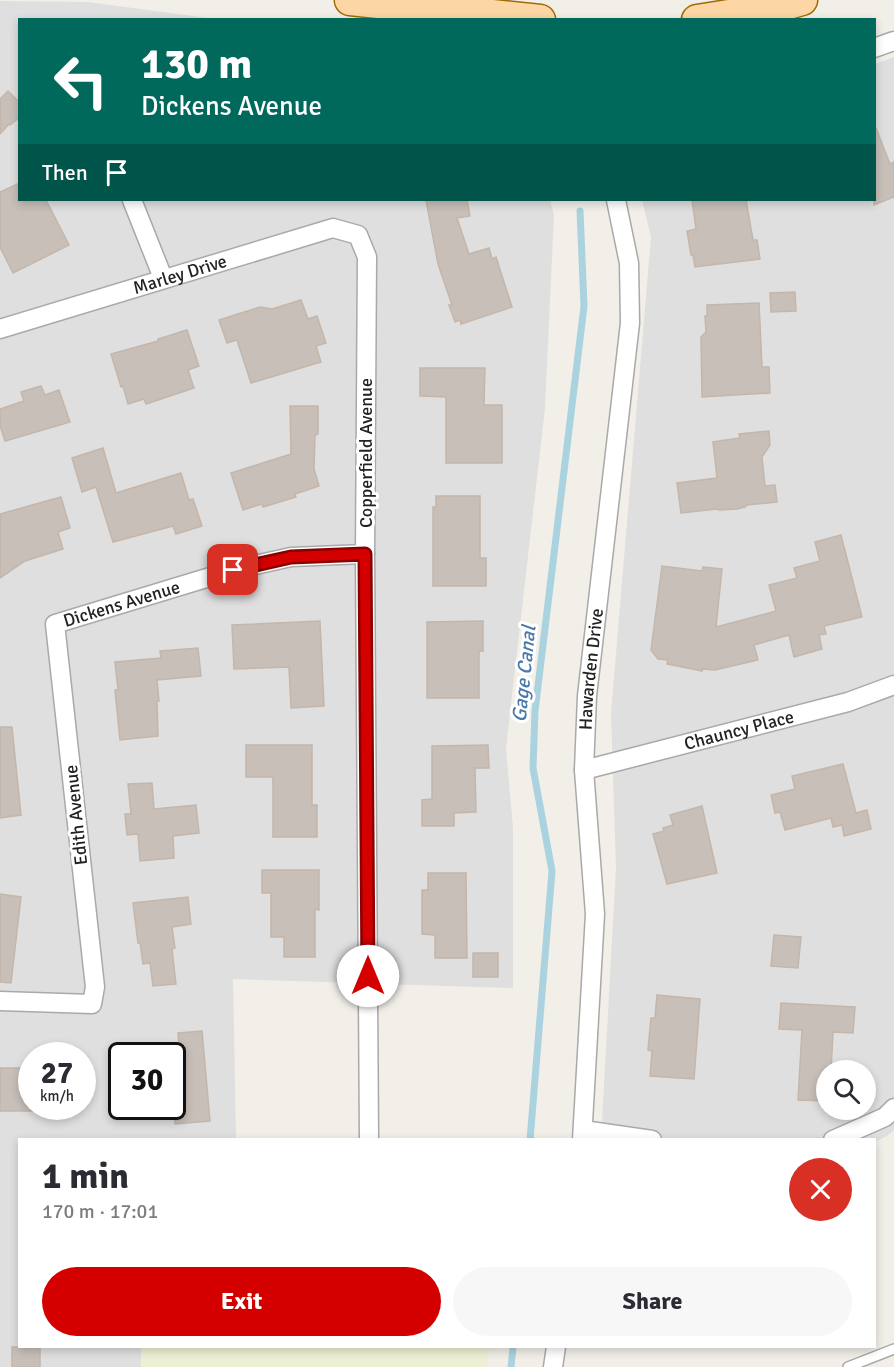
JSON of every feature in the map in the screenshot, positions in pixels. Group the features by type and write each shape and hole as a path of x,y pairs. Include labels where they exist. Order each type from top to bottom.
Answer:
{"main road":[{"path":"350,0 521,18"},
{"path":"710,18 774,8 802,0"}],"street":[{"path":"534,0 545,18"},
{"path":"876,47 894,41"},
{"path":"132,201 163,278"},
{"name":"Hawarden Drive","path":"582,1135 595,914 584,770 587,696 630,323 629,263 616,201"},
{"name":"Marley Drive","path":"0,329 333,228 358,235"},
{"name":"Copperfield Avenue","path":"358,235 368,257 365,554 369,1138"},
{"name":"Dickens Avenue","path":"55,624 233,570 291,557 365,554"},
{"name":"Edith Avenue","path":"0,1001 92,1004 95,987 55,624"},
{"name":"Chauncy Place","path":"584,770 848,702 894,685"},
{"path":"837,1138 885,1117 894,1108"},
{"path":"582,1135 624,1138"},
{"path":"553,1367 556,1348"}],"lane":[{"path":"849,1367 894,1349"}],"shaded area":[{"path":"0,1 88,2 208,18 18,18 18,201 550,201 554,215 545,408 506,748 513,828 513,988 233,979 236,1138 18,1138 18,1348 141,1348 141,1367 0,1367"},
{"path":"894,57 894,1130 887,1136 876,1142 876,1138 601,1138 616,868 611,713 651,237 642,201 876,201 876,64"}],"green space":[{"path":"141,1348 489,1348 487,1367 141,1367"}],"building":[{"path":"8,91 18,101 18,119 0,134 0,99"},
{"path":"876,128 890,164 894,162 894,197 874,205 876,201"},
{"path":"18,184 18,201 47,201 69,245 13,273 0,247 0,192"},
{"path":"426,201 467,201 470,216 457,218 469,254 489,248 492,259 496,257 512,307 461,324 460,320 455,322 449,305 452,305 438,264"},
{"path":"692,201 746,201 753,240 757,240 760,259 695,267 687,231 696,229"},
{"path":"795,292 796,311 771,312 770,293"},
{"path":"301,300 308,319 317,316 326,343 316,346 321,362 251,383 237,340 227,343 219,320 260,307 272,309"},
{"path":"759,303 762,367 769,367 770,393 702,397 701,337 706,332 707,305"},
{"path":"187,330 199,366 188,370 194,388 146,404 144,399 128,404 111,354"},
{"path":"420,368 485,368 484,405 502,405 502,463 446,463 446,397 420,396"},
{"path":"41,386 45,395 59,390 70,422 5,441 0,426 0,409 24,401 21,392"},
{"path":"290,406 318,406 314,469 319,486 295,494 296,497 263,507 262,504 243,510 231,473 291,454"},
{"path":"769,431 770,445 762,457 765,486 775,485 777,502 747,505 737,509 681,513 677,483 717,478 713,442 740,438 739,434"},
{"path":"103,448 116,493 181,473 189,500 193,499 202,526 176,534 173,526 113,542 96,487 82,492 72,458"},
{"path":"436,496 480,496 480,558 486,558 486,586 433,586 433,507 436,507"},
{"path":"61,497 70,528 58,532 63,549 25,561 0,578 0,514"},
{"path":"841,535 862,617 824,626 826,634 819,635 822,649 794,657 789,635 754,645 758,660 715,670 702,669 702,671 667,664 668,660 658,659 651,650 662,566 702,571 703,567 722,569 716,627 776,611 769,585 797,578 794,568 820,561 815,542"},
{"path":"320,621 324,706 291,708 289,667 234,669 232,625"},
{"path":"483,621 483,651 479,651 479,698 427,698 427,622"},
{"path":"198,648 201,676 157,680 158,736 120,740 115,662 161,658 160,651"},
{"path":"0,727 12,727 21,815 0,818"},
{"path":"246,745 312,745 312,805 317,805 317,837 273,837 273,777 246,777"},
{"path":"488,745 489,768 475,768 476,812 454,813 454,826 422,826 422,800 432,799 432,746"},
{"path":"843,764 856,813 867,810 871,829 844,836 842,825 833,827 831,818 785,830 780,812 775,813 771,795 795,789 792,776"},
{"path":"152,783 154,809 196,805 199,833 173,836 174,858 140,861 138,834 127,835 125,814 131,814 128,784"},
{"path":"702,806 717,873 667,884 653,834 673,825 670,815"},
{"path":"262,870 319,870 319,910 315,909 315,957 284,957 284,937 271,937 271,893 262,893"},
{"path":"428,873 466,873 467,958 435,958 435,935 422,934 422,890 428,890"},
{"path":"0,894 21,897 11,983 0,982"},
{"path":"188,897 191,924 172,927 176,984 153,986 150,963 143,964 133,903"},
{"path":"774,935 801,937 798,968 771,966"},
{"path":"473,953 498,953 498,977 473,977"},
{"path":"657,995 700,999 694,1079 650,1076 652,1051 648,1050 651,1018 655,1018"},
{"path":"781,1003 855,1007 853,1033 833,1032 832,1060 816,1060 816,1101 798,1100 802,1030 779,1029"},
{"path":"202,1031 210,1121 175,1124 175,1120 186,1120 186,1042 179,1042 178,1033"},
{"path":"0,1068 18,1068 18,1111 0,1111"},
{"path":"12,1347 40,1348 40,1367 12,1367"}],"waterway":[{"name":"Gage Canal","path":"530,1138 552,871 533,768 535,711 584,306 580,211"},
{"name":"Gage Canal","path":"511,1367 513,1348"}],"route":[{"path":"233,570 291,557 365,554 368,976"}]}
